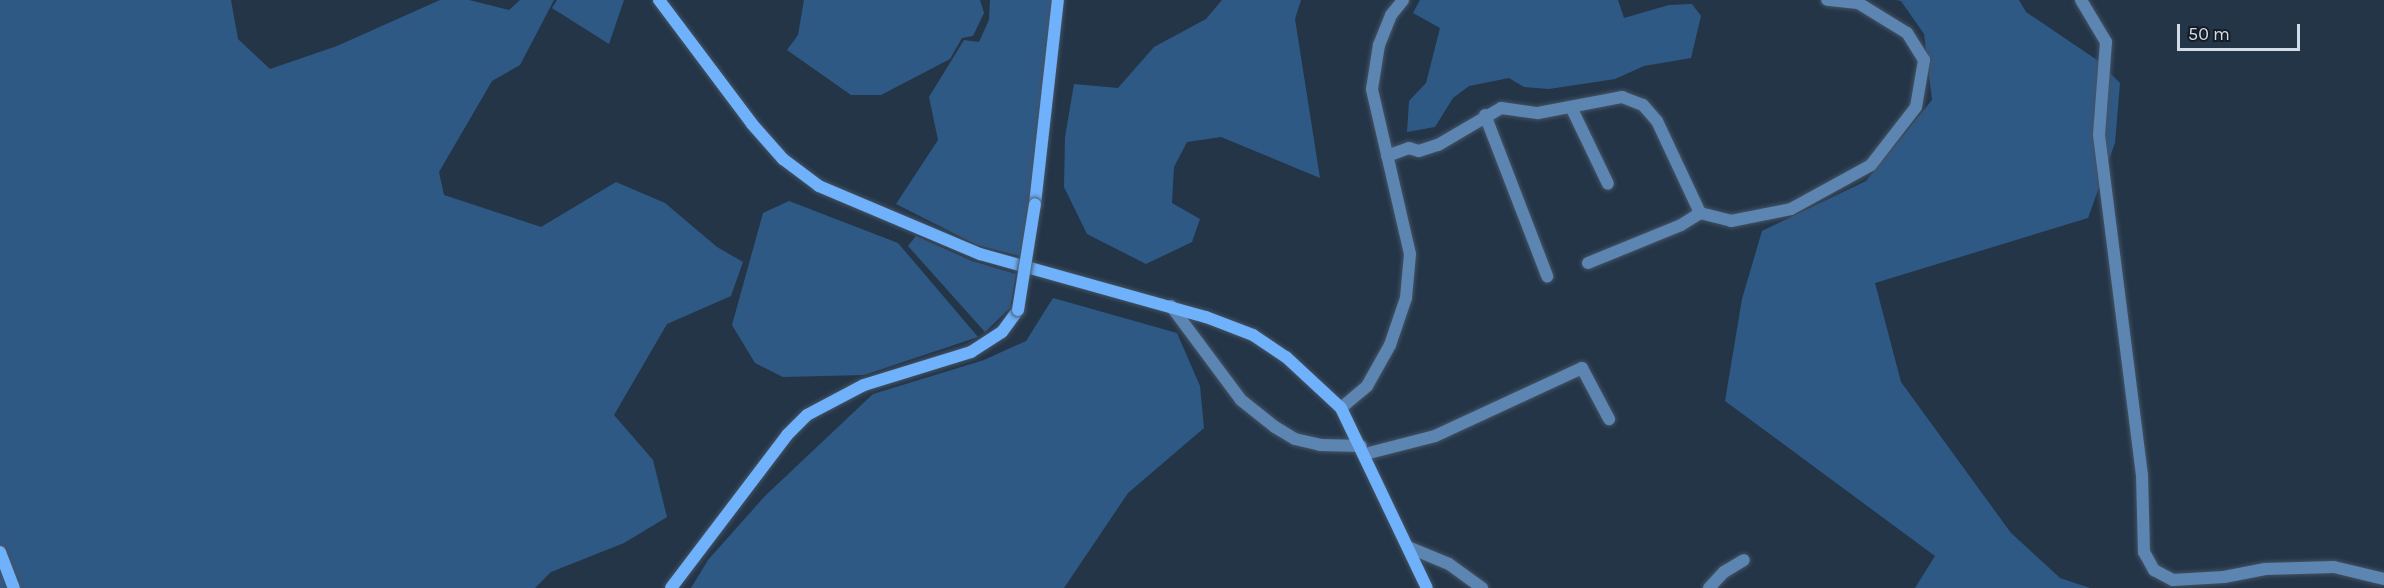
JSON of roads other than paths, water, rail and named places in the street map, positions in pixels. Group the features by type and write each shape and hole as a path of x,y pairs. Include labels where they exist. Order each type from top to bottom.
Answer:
{"street":[{"path":"659,0 752,124 783,159 819,186 980,254 1172,306 1253,335 1286,357 1341,408 1427,588"},
{"path":"671,588 807,415 864,385 971,352 1002,332 1018,310 1035,204 1058,0"},
{"path":"1341,408 1367,386 1390,345 1406,298 1410,254 1372,89 1379,45 1391,15 1403,0"},
{"path":"1588,263 1681,225 1700,213 1731,222 1791,210 1871,165 1916,107 1924,60 1907,33 1858,3 1827,0"},
{"path":"2081,0 2106,42 2099,135 2142,475 2144,552 2154,570 2173,580 2224,577 2265,569 2334,567 2384,579"},
{"path":"1388,156 1409,148 1419,151 1438,145 1485,115 1501,108 1538,113 1622,98 1643,105 1657,121 1700,213"},
{"path":"1571,107 1608,184"},
{"path":"1485,115 1547,276"},
{"path":"1172,306 1241,400 1275,427 1295,439 1320,445 1363,450 1435,436 1582,368 1609,419"},
{"path":"1408,547 1449,564 1482,588"},
{"path":"0,552 14,588"},
{"path":"1709,588 1744,560"}]}
